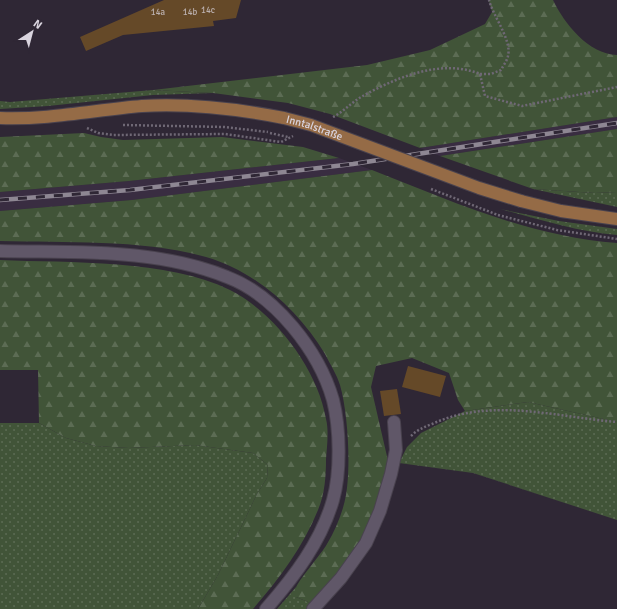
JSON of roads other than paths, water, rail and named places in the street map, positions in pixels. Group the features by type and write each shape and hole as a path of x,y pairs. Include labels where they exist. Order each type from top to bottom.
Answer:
{"main road":[{"name":"Inntalstraße","path":"0,118 144,106 186,106 247,111 284,118 318,127 479,188 521,201 561,211 617,219"}],"street":[{"path":"0,250 138,256 204,269 228,277 249,288 270,303 300,338 319,367 333,400 338,449 337,479 334,499 328,515 310,551 299,569 266,609"},
{"path":"314,609 341,578 366,543 380,511 391,474 396,450 394,422"}],"railway":[{"path":"0,200 130,190 353,164 617,123"}]}
